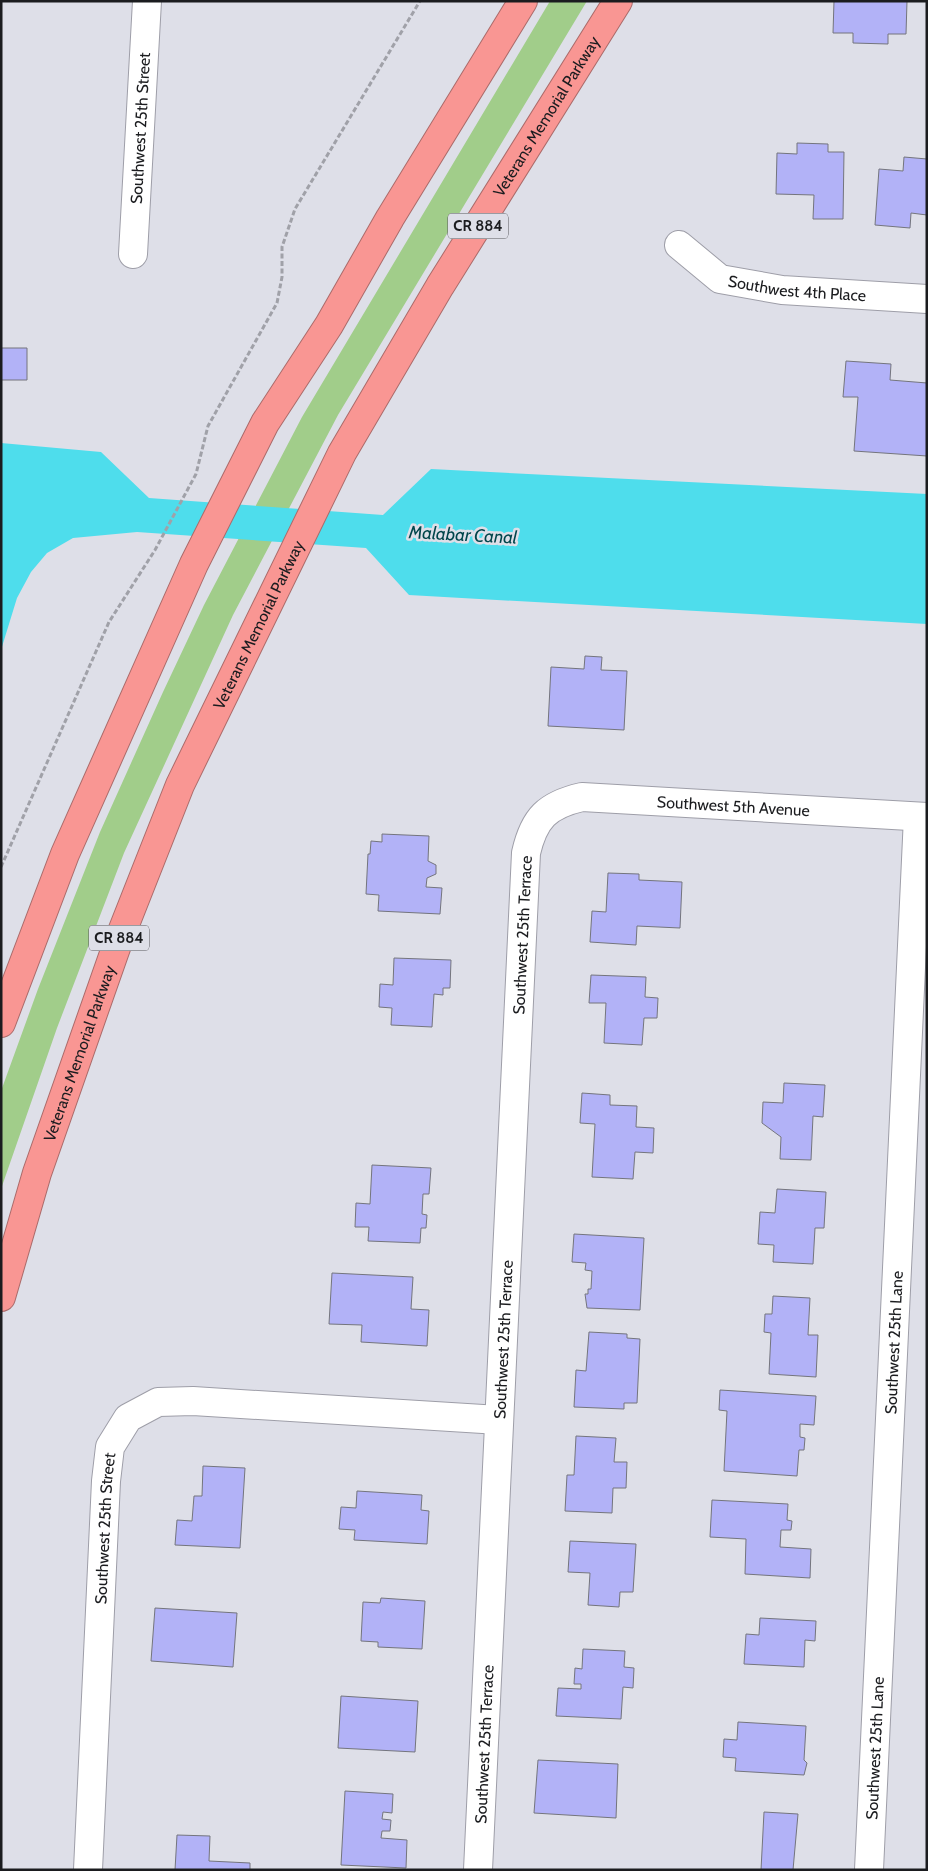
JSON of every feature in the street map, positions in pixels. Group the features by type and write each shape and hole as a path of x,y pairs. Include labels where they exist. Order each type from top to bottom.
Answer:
{"highway":[{"path":"1,1023 65,854 194,564 265,423 329,324 390,218 523,1"},
{"name":"Veterans Memorial Parkway","path":"1,1296 37,1173 118,942 180,785 342,453 440,286 618,1"}],"street":[{"name":"Southwest 25th Street","path":"133,254 147,1"},
{"name":"Southwest 4th Place","path":"679,245 720,279 782,290 927,299"},
{"name":"Southwest 5th Avenue","path":"544,813 562,802 582,797 922,817"},
{"name":"Southwest 25th Terrace","path":"478,1870 526,853 531,831 544,813"},
{"name":"Southwest 25th Lane","path":"869,1870 922,817"},
{"name":"Southwest 25th Street","path":"88,1870 106,1481 110,1447 128,1418 158,1402 193,1401 499,1420"}],"path":[{"path":"1,867 109,622 155,550 196,474 208,426 277,303 282,276 282,247 295,209 420,1"}],"green space":[{"path":"550,1 587,1 338,415 233,615 124,853 57,1028 1,1189 1,1091 38,989 100,832 163,692 204,605 302,417"}],"water":[{"name":"Malabar Canal","path":"1,443 101,452 149,498 383,515 431,469 927,494 927,624 409,595 366,548 137,532 73,538 47,553 31,572 17,598 1,650"}],"building":[{"path":"834,1 907,1 906,34 888,34 888,44 853,43 853,33 833,33"},
{"path":"797,143 828,144 828,152 844,152 843,219 813,219 814,195 776,194 777,153 797,154"},
{"path":"904,157 927,159 927,215 911,213 910,228 875,225 879,169 903,171"},
{"path":"1,348 27,348 27,380 1,380"},
{"path":"846,361 891,364 890,380 927,383 927,456 854,451 858,397 843,397"},
{"path":"585,656 602,657 601,670 627,671 624,730 548,726 551,667 584,669"},
{"path":"382,834 429,836 428,861 436,865 436,874 427,878 426,887 442,888 440,914 378,911 379,895 366,894 368,854 370,854 371,841 382,842"},
{"path":"608,873 639,874 639,880 682,882 680,928 637,926 636,945 590,942 592,911 606,912"},
{"path":"394,958 451,960 450,988 443,988 443,995 434,994 432,1027 391,1025 392,1008 379,1007 380,984 393,985"},
{"path":"591,975 646,977 645,997 658,998 657,1018 644,1018 642,1045 604,1043 606,1003 589,1003"},
{"path":"784,1083 825,1085 823,1117 813,1116 811,1160 780,1159 781,1137 762,1123 763,1102 783,1103"},
{"path":"582,1093 610,1095 610,1105 637,1106 636,1127 654,1128 653,1153 635,1152 633,1179 592,1177 595,1124 580,1123"},
{"path":"372,1165 431,1168 429,1194 423,1194 422,1214 427,1215 426,1228 421,1228 420,1243 368,1241 369,1227 355,1227 356,1203 370,1204"},
{"path":"777,1189 826,1192 824,1228 815,1228 813,1264 773,1262 774,1245 758,1244 760,1212 775,1213"},
{"path":"574,1234 644,1238 640,1310 587,1308 585,1294 588,1294 588,1289 591,1289 592,1271 585,1270 586,1263 572,1262"},
{"path":"332,1273 413,1277 411,1309 429,1310 427,1346 361,1342 362,1325 329,1324"},
{"path":"773,1296 810,1298 808,1335 818,1335 816,1377 769,1374 771,1333 764,1332 765,1314 772,1314"},
{"path":"589,1332 627,1334 627,1338 640,1339 637,1403 624,1403 624,1409 574,1407 576,1370 586,1371"},
{"path":"720,1390 816,1396 814,1425 800,1424 800,1437 805,1438 804,1450 799,1450 797,1476 724,1471 727,1411 719,1410"},
{"path":"576,1436 616,1438 614,1462 627,1462 626,1488 613,1488 612,1513 565,1511 567,1475 574,1475"},
{"path":"203,1466 245,1468 240,1548 175,1545 177,1520 192,1521 194,1496 202,1496"},
{"path":"357,1491 422,1495 421,1510 429,1511 427,1544 354,1540 355,1530 339,1529 341,1507 356,1508"},
{"path":"712,1500 788,1504 787,1520 792,1521 791,1530 781,1530 780,1547 811,1549 810,1578 745,1574 746,1539 710,1537"},
{"path":"570,1541 636,1544 633,1592 620,1592 619,1607 588,1605 590,1573 568,1572"},
{"path":"381,1598 425,1601 422,1649 378,1647 378,1642 361,1641 363,1602 380,1603"},
{"path":"155,1608 237,1613 233,1667 151,1661"},
{"path":"760,1618 816,1621 815,1641 805,1640 804,1667 744,1664 746,1634 759,1635"},
{"path":"583,1649 625,1651 624,1667 634,1668 633,1688 623,1687 621,1719 556,1716 558,1688 581,1689 581,1684 574,1684 575,1668 582,1669"},
{"path":"341,1696 418,1701 415,1752 338,1748"},
{"path":"738,1722 806,1726 804,1760 807,1763 804,1775 735,1771 736,1758 723,1757 724,1739 737,1740"},
{"path":"538,1760 618,1764 616,1818 534,1813"},
{"path":"345,1791 393,1794 392,1813 383,1812 382,1819 391,1820 390,1831 382,1831 381,1838 407,1840 406,1868 341,1865"},
{"path":"764,1812 798,1814 793,1870 761,1870"},
{"path":"177,1835 210,1836 209,1861 250,1863 250,1870 175,1870"}]}
